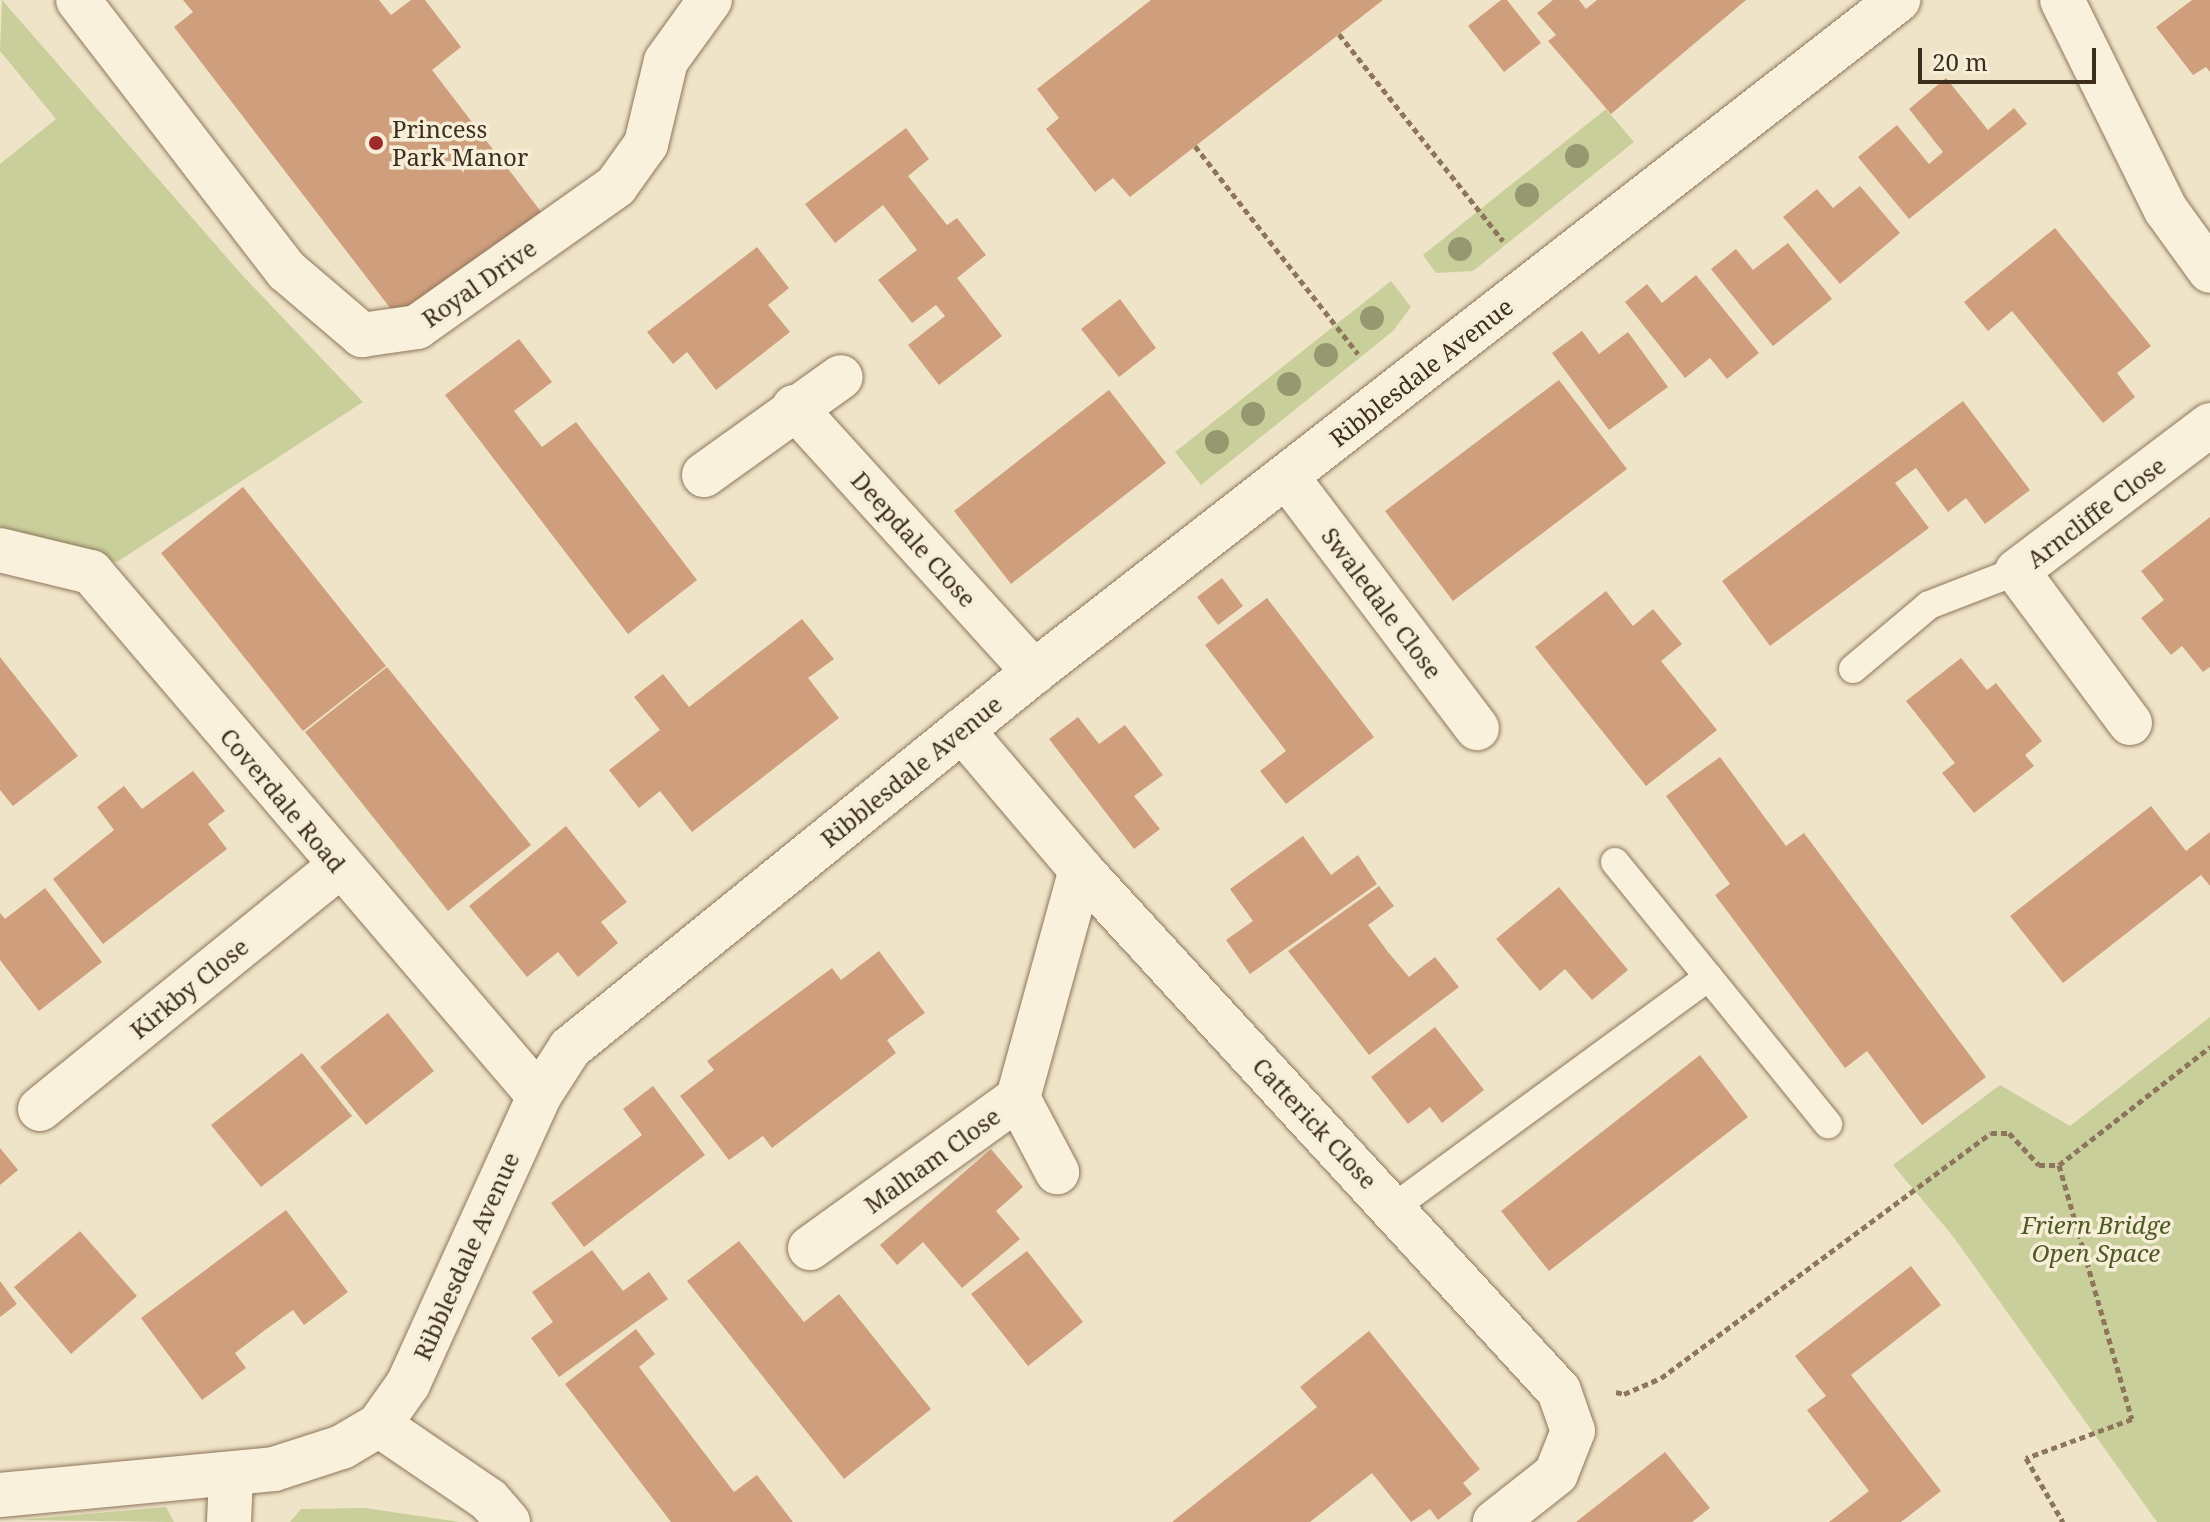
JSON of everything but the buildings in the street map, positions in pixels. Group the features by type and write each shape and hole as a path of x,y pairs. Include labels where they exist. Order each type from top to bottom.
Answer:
{"street":[{"name":"Royal Drive","path":"78,0 287,271 362,335 417,327 616,186 646,144 666,61 710,0"},
{"name":"Ribblesdale Avenue","path":"0,1495 274,1469 342,1447 379,1425 408,1384 539,1096 570,1048 605,1016 1034,672 1898,0"},
{"path":"2062,0 2166,210 2210,271"},
{"path":"704,475 794,407 841,377"},
{"name":"Deepdale Close","path":"794,407 1034,672"},
{"name":"Arncliffe Close","path":"2130,723 2017,571 2210,425"},
{"name":"Swaledale Close","path":"1287,477 1477,728"},
{"name":"Coverdale Road","path":"0,550 91,572 339,867 539,1096"},
{"name":"Catterick Close","path":"962,730 1081,870 1559,1391 1573,1431 1556,1474 1495,1522"},
{"name":"Kirkby Close","path":"40,1109 339,867"},
{"name":"Malham Close","path":"810,1248 1018,1098 1081,870"},
{"path":"1018,1098 1057,1172"},
{"path":"379,1425 489,1500 508,1522"},
{"path":"229,1522 231,1475"}],"lane":[{"path":"1853,669 1929,605 2017,571"},
{"path":"1615,862 1828,1124"},
{"path":"1393,1208 1709,977"}],"path":[{"path":"1339,34 1535,283"},
{"path":"1195,146 1391,396"},
{"path":"1611,1391 1624,1394 1661,1378 1991,1133 2009,1133 2039,1165 2059,1165 2210,1047"},
{"path":"2059,1165 2132,1419 2026,1458 2063,1522"}],"green space":[{"path":"2,0 243,276 363,402 117,562 0,538 0,164 56,119 0,51"},
{"path":"1606,109 1634,142 1473,271 1436,273 1423,255"},
{"path":"1391,281 1411,307 1393,331 1201,485 1175,452"},
{"name":"Friern Bridge Open Space","path":"2210,1017 2210,1522 2157,1522 1952,1235 1893,1165 2000,1085 2070,1126"},
{"path":"166,1507 174,1522 18,1520"},
{"path":"365,1508 460,1522 290,1522 301,1509"}],"place":[{"name":"Princess Park Manor","path":"376,143"}]}
